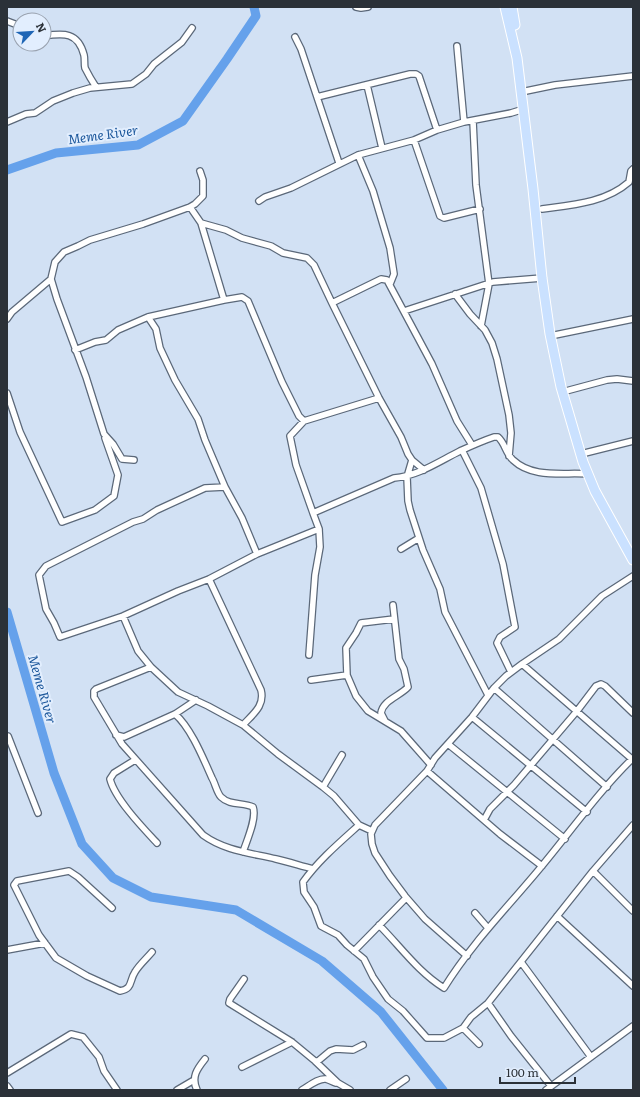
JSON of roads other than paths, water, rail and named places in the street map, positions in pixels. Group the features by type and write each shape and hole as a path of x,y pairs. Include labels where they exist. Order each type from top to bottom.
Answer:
{"main road":[{"path":"505,7 517,58 538,227 542,278 550,334 560,387 588,474 609,518 633,560"},
{"path":"512,7 522,53 542,209 548,283 555,335 566,391 598,491 633,554"}],"street":[{"path":"356,7 368,7"},
{"path":"7,122 26,114 35,113 53,101 73,93 96,87 132,84 146,74 154,64 182,42 192,28"},
{"path":"52,35 73,37 80,43 85,66 96,87"},
{"path":"295,37 339,164"},
{"path":"457,46 464,122"},
{"path":"317,97 410,74 416,74 437,130"},
{"path":"526,91 556,85 633,76"},
{"path":"367,85 382,148"},
{"path":"259,201 265,197 291,188 358,155 414,140 437,130 464,122 524,109"},
{"path":"473,121 476,185 489,284 481,326"},
{"path":"414,140 440,216 444,218 480,209"},
{"path":"358,155 373,191 390,248 394,274 390,284"},
{"path":"542,209 592,202 621,190 629,182 631,171 633,169"},
{"path":"7,393 20,432 62,522 95,510 114,496 118,475 86,377 75,350 51,279 55,262 64,252 90,240 143,224 195,204 203,196 203,180 200,171"},
{"path":"190,207 201,223 224,300"},
{"path":"201,223 226,230 242,238 271,246 283,253 307,258 314,265 379,398 412,460 424,470"},
{"path":"404,311 498,281 542,278"},
{"path":"7,319 12,312 51,279"},
{"path":"332,303 381,279 387,280 432,364 457,421 472,445"},
{"path":"455,294 460,303 485,330 492,342 509,415 511,433 509,456"},
{"path":"75,350 95,342 106,340 118,330 148,317 242,297 248,301 282,382 299,416 304,421"},
{"path":"148,317 156,329 160,348 175,380 198,419 225,488 242,518 257,554"},
{"path":"555,335 633,319"},
{"path":"566,391 607,380 617,379 633,381"},
{"path":"309,655 314,575 320,547 318,529 296,466 290,436 304,421 379,398"},
{"path":"104,434 122,458 134,460"},
{"path":"312,512 394,478 407,477 424,470 472,445 494,437 498,437 501,440 509,456 517,464 527,469 559,475 571,473 588,474"},
{"path":"585,453 633,441"},
{"path":"462,450 481,488 503,564 515,627 500,637 497,643 511,672"},
{"path":"412,460 407,477 408,501 419,538 440,589 445,612 488,696"},
{"path":"225,488 205,488 157,510 143,519 133,522 46,566 39,575 46,609 60,638 123,616 178,590 210,579 257,554 318,529"},
{"path":"401,549 419,538"},
{"path":"467,956 425,919 406,898 375,853 371,838 372,831 375,825 427,771 435,758 472,717 494,688 511,672 559,639 602,596 633,576"},
{"path":"210,579 261,690 262,700 260,705 243,725"},
{"path":"386,721 381,713 382,708 408,687 404,669 399,659 393,605"},
{"path":"123,616 138,651 151,667 178,692 243,725 278,754 334,796 359,825 372,831"},
{"path":"394,618 361,623 346,648 347,675 356,696 368,712 401,731 431,765"},
{"path":"378,925 406,954 444,988 488,928 542,866 607,787 633,759 522,664"},
{"path":"151,667 94,691 94,697 122,744 203,835 211,841 252,855 313,868"},
{"path":"310,680 347,675"},
{"path":"484,820 490,809 507,792 577,711 596,686 601,684 605,686 633,713"},
{"path":"494,688 607,787"},
{"path":"115,734 124,737 175,714 196,700"},
{"path":"175,714 183,721 200,753 220,797 231,804 249,805 253,807 255,811 243,852"},
{"path":"472,717 529,766 587,812"},
{"path":"7,736 38,813"},
{"path":"122,744 124,737"},
{"path":"448,744 564,839"},
{"path":"323,787 342,754"},
{"path":"135,760 114,773 110,779 127,808 157,843"},
{"path":"427,771 484,820 542,866"},
{"path":"359,825 313,868 303,882 304,892 314,907 321,926 338,935 364,959 373,977 388,999 404,1011 427,1038 444,1038 463,1028 471,1017 488,1003 593,871 633,825"},
{"path":"112,908 78,877 69,871 17,881 14,885 27,914 39,935 56,958 75,970 120,991 127,989 134,972 152,952"},
{"path":"593,871 633,910"},
{"path":"354,951 406,898"},
{"path":"475,914 488,928"},
{"path":"557,916 633,986"},
{"path":"7,950 45,943"},
{"path":"521,962 591,1057"},
{"path":"244,979 230,999 230,1003 292,1042 338,1083 350,1090"},
{"path":"488,1003 548,1088 632,1028"},
{"path":"463,1028 479,1044"},
{"path":"7,1074 70,1034 83,1036 99,1057 104,1071 117,1090"},
{"path":"242,1067 292,1042"},
{"path":"315,1061 318,1061 330,1051 336,1049 353,1050 363,1045"},
{"path":"197,1090 194,1080 197,1069 205,1059"},
{"path":"302,1090 323,1079 338,1083"},
{"path":"390,1090 406,1079"},
{"path":"177,1090 194,1080"},
{"path":"7,1086 10,1090"}],"waterway":[{"name":"Meme River","path":"7,170 56,153 138,145 183,121 256,16 254,7"},
{"path":"7,612 54,773 82,844 113,878 151,897 236,910 322,961 381,1012 443,1090"}]}
